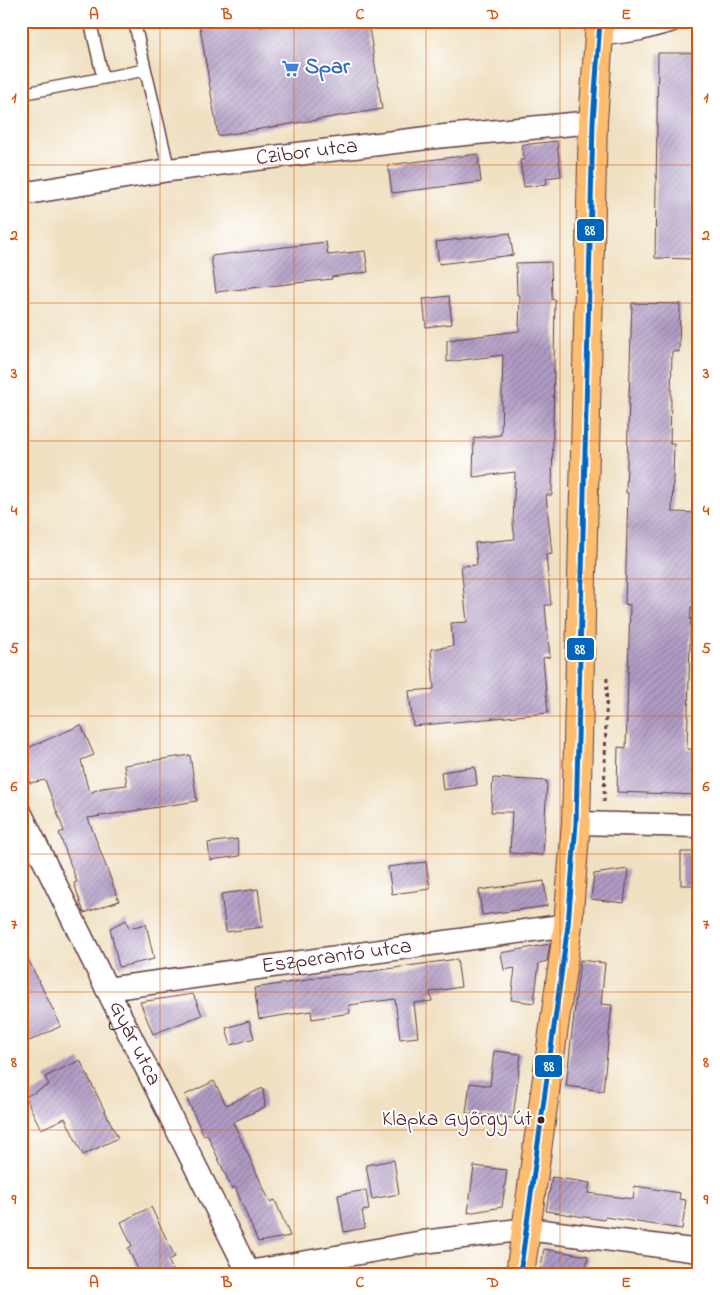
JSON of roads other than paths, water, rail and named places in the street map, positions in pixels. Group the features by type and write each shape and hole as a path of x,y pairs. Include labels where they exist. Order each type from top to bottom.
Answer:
{"main road":[{"path":"520,1274 568,925 576,823 593,122 600,28"}],"street":[{"path":"600,28 641,29 670,21"},
{"name":"Czibor utca","path":"21,194 169,170 435,137 593,122"},
{"name":"Gyár utca","path":"21,814 249,1273"},
{"path":"576,823 699,826"},
{"name":"Eszperantó utca","path":"107,989 568,925"},
{"path":"249,1273 423,1242 527,1229 699,1251"}],"lane":[{"path":"90,21 103,78"},
{"path":"134,21 169,170"},
{"path":"21,94 145,70"}],"place":[{"name":"Spar","path":"291,68"},
{"name":"Klapka Győrgy út","path":"541,1120"}]}
